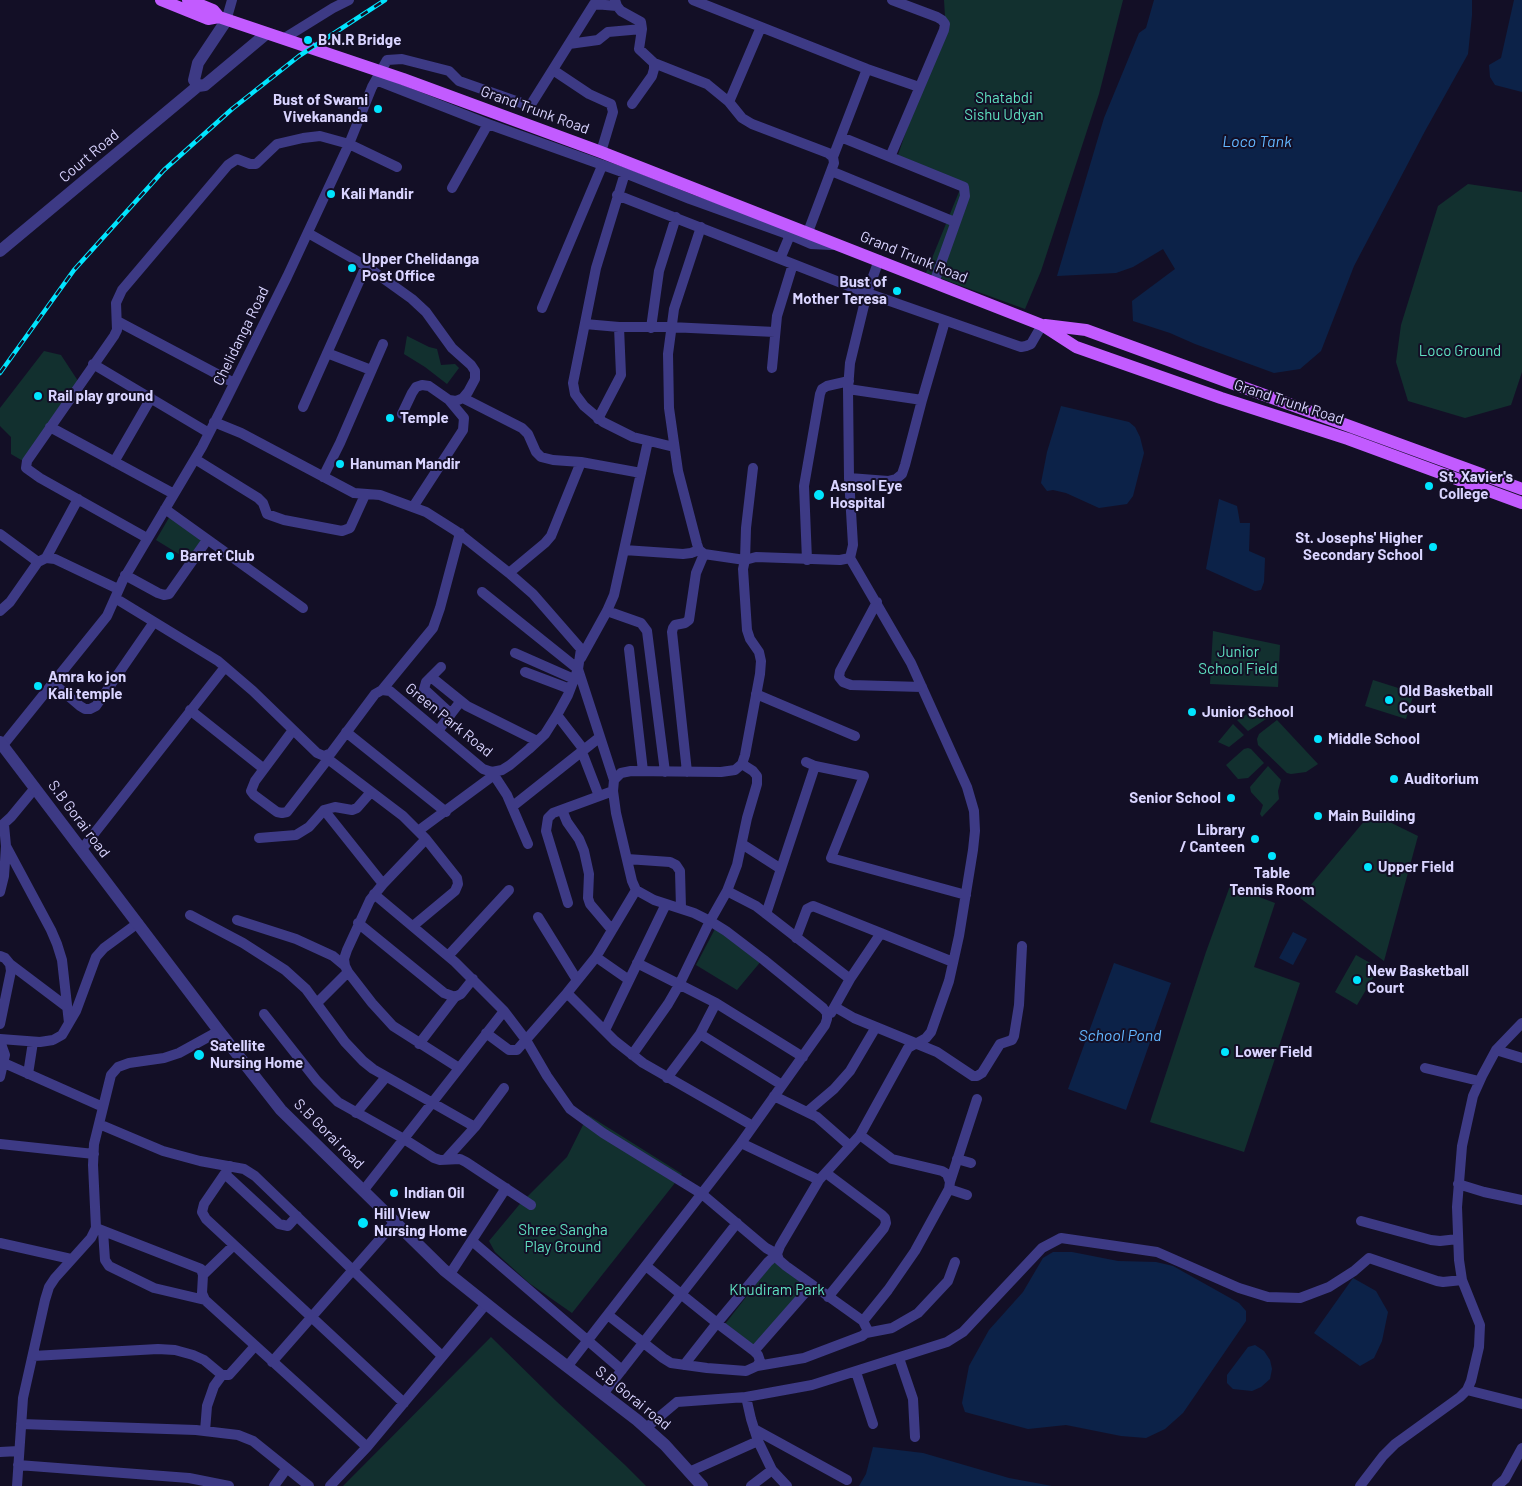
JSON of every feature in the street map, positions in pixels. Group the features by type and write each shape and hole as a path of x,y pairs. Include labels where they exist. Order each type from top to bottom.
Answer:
{"main road":[{"path":"161,0 219,16"},
{"path":"188,0 219,16"},
{"name":"Grand Trunk Road","path":"219,16 601,152 1042,325 1076,347 1222,398 1348,438 1522,503"},
{"path":"1042,325 1086,330 1522,489"}],"street":[{"path":"198,86 194,80 198,63 219,16 232,0"},
{"path":"292,42 333,8 349,0"},
{"path":"693,0 919,88"},
{"path":"890,156 944,30 942,20 937,17 892,0"},
{"path":"601,152 613,112 611,104 589,94 553,70 594,4 616,3 620,10 641,22 639,48 654,63 707,84 730,102 742,118 752,124 833,157"},
{"path":"730,102 761,27"},
{"path":"569,44 598,40 608,32 642,28"},
{"name":"Court Road","path":"0,251 198,86 205,85 266,34"},
{"name":"Chelidanga Road","path":"1,743 107,616 125,575 195,459 234,383 308,233 374,84 387,60 402,59 449,71 459,81 530,106 553,70"},
{"path":"632,104 652,76 654,63"},
{"path":"808,232 834,163 833,157 867,69"},
{"path":"374,84 625,173 811,244 843,246"},
{"path":"452,188 488,124"},
{"path":"147,538 78,500 26,468 27,461 114,336 117,330 116,303 122,290 232,161 237,158 250,164 256,164 277,144 312,136 349,144 397,167"},
{"path":"841,136 964,187 964,196 934,283"},
{"path":"542,308 602,166"},
{"path":"831,171 955,222"},
{"path":"625,173 596,268 573,383 575,394 584,406 598,419 616,430 633,437 674,447"},
{"path":"617,195 867,293 1021,347 1031,344 1042,325"},
{"path":"650,328 659,271 676,217"},
{"path":"687,772 672,632 675,625 689,620 701,552 684,497 674,447 669,408 668,354 670,327 680,287 701,228"},
{"path":"308,233 366,266 412,299 426,312 452,348 471,365 474,371 474,379 468,392 456,401 449,400"},
{"path":"780,259 790,235"},
{"path":"684,1365 768,1262 777,1254 784,1238 822,1176 860,1135 908,1048 926,1038 931,1032 953,962 966,895 974,840 974,811 967,787 922,687 877,602 850,558 853,546 849,478 849,385 855,340 867,293 879,260"},
{"path":"772,368 775,332 780,305 793,264"},
{"path":"303,407 366,266"},
{"path":"117,320 234,383"},
{"path":"849,478 888,481 896,479 902,474 945,320"},
{"path":"584,324 619,327 670,327 775,332"},
{"path":"598,419 621,375 619,327"},
{"path":"323,477 383,344"},
{"path":"327,353 371,370"},
{"path":"94,364 209,432"},
{"path":"402,414 416,387 422,385 429,386 449,400 464,418 464,430 413,507"},
{"path":"807,560 804,486 822,389 827,386 849,385 922,400"},
{"path":"114,462 151,398"},
{"path":"462,398 522,428 528,434 536,452 541,457 641,473"},
{"path":"214,422 241,433 354,493 380,496 413,507 444,522 533,594 581,649 579,664 614,780 613,791 616,813 632,881 636,890 643,895 710,920 764,960 823,1008 827,1013 827,1019"},
{"path":"50,427 174,494"},
{"name":"Green Park Road","path":"264,769 255,780 251,792 277,812 282,813 291,809 326,758 375,694 382,690 390,692 483,769 493,774 510,765 545,734 558,715 579,664 607,611 618,581 648,441"},
{"path":"195,459 258,498 263,503 267,514 284,520 342,531 350,528 365,495"},
{"path":"509,573 545,544 551,536 581,462"},
{"path":"614,780 621,773 643,771 721,772 735,770 742,764 760,674 759,652 750,639 747,630 743,569 753,468"},
{"path":"0,611 10,602 42,560 78,500"},
{"path":"165,510 303,608"},
{"path":"0,534 42,560 55,559 117,593 154,622 225,667 253,691 317,753 403,816 426,839 453,872 458,884 455,890 413,926"},
{"path":"382,690 433,628 460,534"},
{"path":"125,575 158,593 169,594 207,540"},
{"path":"624,550 683,554 701,552 745,560 756,557 807,560 840,560 850,558"},
{"path":"482,592 579,664"},
{"path":"877,602 840,671 839,677 851,685 922,687"},
{"path":"607,611 641,623 648,631 665,772"},
{"path":"53,683 85,709 96,706 154,622"},
{"path":"629,649 643,771"},
{"path":"515,653 572,684"},
{"path":"82,849 225,667"},
{"path":"441,667 424,686 425,692 451,714"},
{"path":"525,672 572,684"},
{"path":"431,677 460,702 537,741"},
{"path":"756,694 855,736"},
{"path":"438,731 460,702"},
{"path":"190,710 264,769 293,730"},
{"path":"558,715 583,751 599,796"},
{"path":"346,732 446,812"},
{"path":"513,806 600,737"},
{"name":"S.B Gorai road","path":"1,743 281,1110 450,1274 646,1428 665,1445 702,1486"},
{"path":"632,1055 679,985 710,920 727,891 737,865 757,784 757,776 742,764"},
{"path":"766,914 811,764 864,776 831,858 966,895"},
{"path":"418,831 446,812 493,774 513,806 528,844"},
{"path":"0,892 4,876 6,846 2,826 35,788"},
{"path":"568,903 546,831 548,818 553,813 613,791"},
{"path":"259,838 296,835 309,827 324,810 335,808 352,810 357,808 371,792"},
{"path":"324,810 383,884"},
{"path":"562,810 584,851 589,874 588,898 590,904 612,930"},
{"path":"346,969 344,959 346,950 374,894 426,839"},
{"path":"742,844 781,869"},
{"path":"6,846 57,944 62,960 69,1024"},
{"path":"627,859 670,862 676,865 680,871 681,908"},
{"path":"448,956 509,890"},
{"path":"486,1033 508,1050 517,1050 596,957 636,890"},
{"path":"727,891 748,901 850,979"},
{"path":"374,894 448,956 504,1011 526,1040 559,1094 575,1113 602,1133 702,1194 766,1248 777,1254 786,1266 863,1321 867,1328 866,1332"},
{"path":"605,1030 666,904"},
{"path":"796,938 807,909 813,906 953,962"},
{"path":"190,915 266,957 306,989 355,1053 373,1069 475,1127"},
{"path":"538,917 577,980"},
{"path":"237,920 296,939 333,956 393,1026 459,1068"},
{"path":"0,1077 5,1054 1,1043 40,1042 53,1040 62,1035 76,1011 96,957 104,948 138,923"},
{"path":"358,923 444,994 455,997"},
{"path":"567,1366 742,1143 825,1025 850,979 881,933"},
{"path":"835,1007 876,1027 937,1052 972,1076 977,1076 982,1073 1000,1044 1012,1040 1014,1036 1019,1005 1022,946"},
{"path":"0,956 68,1007"},
{"path":"596,957 629,980"},
{"path":"637,963 716,1003 803,1056"},
{"path":"0,1024 10,981 10,964"},
{"path":"316,1003 346,969"},
{"path":"420,1044 455,997 461,994 473,980"},
{"path":"567,993 615,1041 632,1055 667,1078 753,1126"},
{"path":"667,1078 700,1034 716,1003"},
{"path":"363,1191 504,1011"},
{"path":"264,1014 326,1092 338,1102 434,1158 440,1160 447,1158 460,1159 466,1162 531,1205"},
{"path":"1360,1486 1383,1456 1395,1444 1460,1397 1467,1390 1471,1381 1479,1347 1480,1325 1462,1280 1457,1206 1462,1146 1468,1112 1480,1081 1496,1050 1522,1023"},
{"path":"807,1112 846,1076 876,1027"},
{"path":"205,1300 154,1288 109,1266 105,1260 99,1229 94,1154 111,1075 118,1066 164,1058 179,1053 219,1031"},
{"path":"700,1034 782,1085"},
{"path":"28,1074 33,1042"},
{"path":"1496,1050 1522,1058"},
{"path":"4,1063 103,1107"},
{"path":"1425,1068 1480,1081"},
{"path":"356,1113 386,1077"},
{"path":"447,1158 475,1127 504,1088"},
{"path":"774,1096 824,1122 850,1146"},
{"path":"863,1321 888,1290 915,1251 950,1185 977,1099"},
{"path":"99,1124 163,1151 227,1170 244,1169 255,1176 442,1356"},
{"path":"860,1135 892,1159 942,1170 947,1174 950,1185 967,1195"},
{"path":"742,1143 822,1176 882,1214 885,1218 884,1228 828,1297"},
{"path":"0,1144 94,1154"},
{"path":"957,1159 971,1163"},
{"path":"227,1170 279,1224 288,1226 297,1216"},
{"path":"227,1170 204,1204 202,1212 206,1219 404,1403"},
{"path":"1458,1184 1522,1200"},
{"path":"450,1274 506,1188"},
{"path":"1360,1221 1440,1242 1458,1239"},
{"path":"272,1362 395,1222"},
{"path":"603,1394 737,1223"},
{"path":"17,1486 23,1398 49,1288 71,1259 99,1229"},
{"path":"99,1229 201,1269 203,1275 202,1293 205,1300 367,1447"},
{"path":"646,1428 677,1402 746,1397 812,1385 938,1346 963,1332 1042,1248 1061,1238 1158,1252 1239,1288 1268,1297 1300,1298 1329,1287 1354,1271 1369,1258 1437,1281 1462,1280"},
{"path":"472,1241 622,1370"},
{"path":"0,1243 71,1259"},
{"path":"203,1275 234,1245"},
{"path":"608,1315 663,1358 671,1362 684,1365 746,1370 804,1358 862,1336 866,1332 892,1328 918,1313 948,1281 955,1262"},
{"path":"646,1266 754,1351 760,1361 758,1366"},
{"path":"754,1351 812,1285"},
{"path":"330,1486 367,1447 486,1304"},
{"path":"33,1356 158,1349 175,1350 204,1360 222,1375 229,1375 255,1346"},
{"path":"899,1358 913,1399 914,1437"},
{"path":"856,1372 873,1424"},
{"path":"204,1431 207,1406 214,1386 222,1375"},
{"path":"1467,1390 1522,1404"},
{"path":"746,1397 758,1441 772,1470 787,1486"},
{"path":"21,1424 204,1431 238,1435 254,1441 309,1486"},
{"path":"754,1429 847,1480"},
{"path":"689,1472 758,1441"},
{"path":"1497,1486 1505,1479 1522,1448"},
{"path":"0,1452 19,1451"},
{"path":"18,1464 189,1478 229,1486"},
{"path":"274,1486 288,1468"},
{"path":"751,1486 772,1470"}],"green space":[{"name":"Shatabdi Sishu Udyan","path":"944,0 1123,0 1099,94 1041,271 1025,309 926,273 963,182 897,158 945,16"},
{"name":"Loco Ground","path":"1468,184 1522,192 1522,372 1511,405 1465,418 1408,401 1396,362 1401,325 1438,206"},
{"path":"407,336 437,349 441,365 455,364 459,368 447,384 404,354"},
{"name":"Rail play ground","path":"44,351 61,355 78,381 23,461 11,454 11,437 0,426 0,408"},
{"path":"170,516 204,537 187,559 156,540"},
{"name":"Junior School Field","path":"1213,631 1280,645 1278,687 1210,684"},
{"name":"Old Basketball Court","path":"1373,680 1414,693 1406,719 1365,706"},
{"path":"1256,709 1269,717 1248,731 1237,720"},
{"path":"1277,720 1318,764 1306,772 1287,773 1258,745 1257,739 1259,734"},
{"path":"1233,724 1244,735 1229,747 1218,742"},
{"path":"1248,748 1264,763 1248,778 1238,779 1226,765 1244,749"},
{"path":"1268,766 1281,780 1278,791 1279,799 1262,817 1260,814 1263,805 1251,792 1250,787"},
{"name":"Upper Field","path":"1371,813 1418,836 1384,961 1300,898"},
{"name":"Lower Field","path":"1230,886 1275,903 1254,967 1300,983 1244,1152 1150,1122 1206,952"},
{"path":"716,927 762,960 737,990 696,965"},
{"name":"New Basketball Court","path":"1356,955 1379,968 1357,1005 1335,992"},
{"name":"Shree Sangha Play Ground","path":"588,1115 682,1174 572,1313 529,1283 495,1252 489,1241 519,1205 567,1157"},
{"name":"Khudiram Park","path":"774,1261 807,1285 752,1349 722,1328"},
{"path":"491,1337 556,1401 646,1486 343,1486"}],"water":[{"name":"Loco Tank","path":"1154,0 1472,0 1468,54 1354,266 1321,351 1300,369 1274,373 1170,333 1133,321 1132,301 1175,269 1163,249 1133,267 1116,273 1057,276 1104,118 1139,33 1146,28"},
{"path":"1514,0 1522,0 1522,92 1495,85 1490,77 1489,65 1501,58"},
{"path":"1061,406 1129,422 1135,427 1144,453 1133,496 1127,504 1099,508 1066,493 1053,490 1047,491 1041,483 1047,452"},
{"path":"1219,499 1237,506 1240,523 1250,523 1249,551 1265,558 1264,582 1261,590 1255,591 1206,569"},
{"path":"1293,932 1307,939 1293,965 1279,958"},
{"name":"School Pond","path":"1114,963 1171,983 1126,1110 1068,1089"},
{"path":"1053,1252 1072,1252 1118,1261 1156,1262 1173,1266 1239,1303 1246,1311 1246,1321 1183,1413 1165,1429 1146,1438 1121,1436 1066,1425 1028,1429 965,1412 962,1403 969,1366 989,1330 1023,1292 1043,1258"},
{"path":"1353,1278 1376,1291 1388,1312 1382,1341 1374,1358 1360,1366 1314,1333"},
{"path":"1255,1345 1264,1351 1270,1360 1272,1369 1270,1379 1261,1387 1252,1391 1233,1389 1227,1383 1227,1375 1248,1347"},
{"path":"873,1447 923,1453 1009,1478 1052,1486 859,1486 866,1474"}],"railway":[{"path":"0,373 74,270 164,170 232,109 299,56 385,0"}],"place":[{"name":"B.N.R Bridge","path":"308,40"},
{"name":"Bust of Swami Vivekananda","path":"378,109"},
{"name":"Kali Mandir","path":"331,194"},
{"name":"Upper Chelidanga Post Office","path":"352,268"},
{"name":"Bust of Mother Teresa","path":"897,291"},
{"name":"Rail play ground","path":"38,396"},
{"name":"Temple","path":"390,418"},
{"name":"Hanuman Mandir","path":"340,464"},
{"name":"St. Xavier's College","path":"1429,486"},
{"name":"Asnsol Eye Hospital","path":"819,495"},
{"name":"St. Josephs' Higher Secondary School","path":"1433,547"},
{"name":"Barret Club","path":"170,556"},
{"name":"Amra ko jon Kali temple","path":"38,686"},
{"name":"Old Basketball Court","path":"1389,700"},
{"name":"Junior School","path":"1192,712"},
{"name":"Middle School","path":"1318,739"},
{"name":"Auditorium","path":"1394,779"},
{"name":"Senior School","path":"1231,798"},
{"name":"Main Building","path":"1318,816"},
{"name":"Library / Canteen","path":"1255,839"},
{"name":"Table Tennis Room","path":"1272,856"},
{"name":"Upper Field","path":"1368,867"},
{"name":"New Basketball Court","path":"1357,980"},
{"name":"Lower Field","path":"1225,1052"},
{"name":"Satellite Nursing Home","path":"199,1055"},
{"name":"Indian Oil","path":"394,1193"},
{"name":"Hill View Nursing Home","path":"363,1223"}]}
